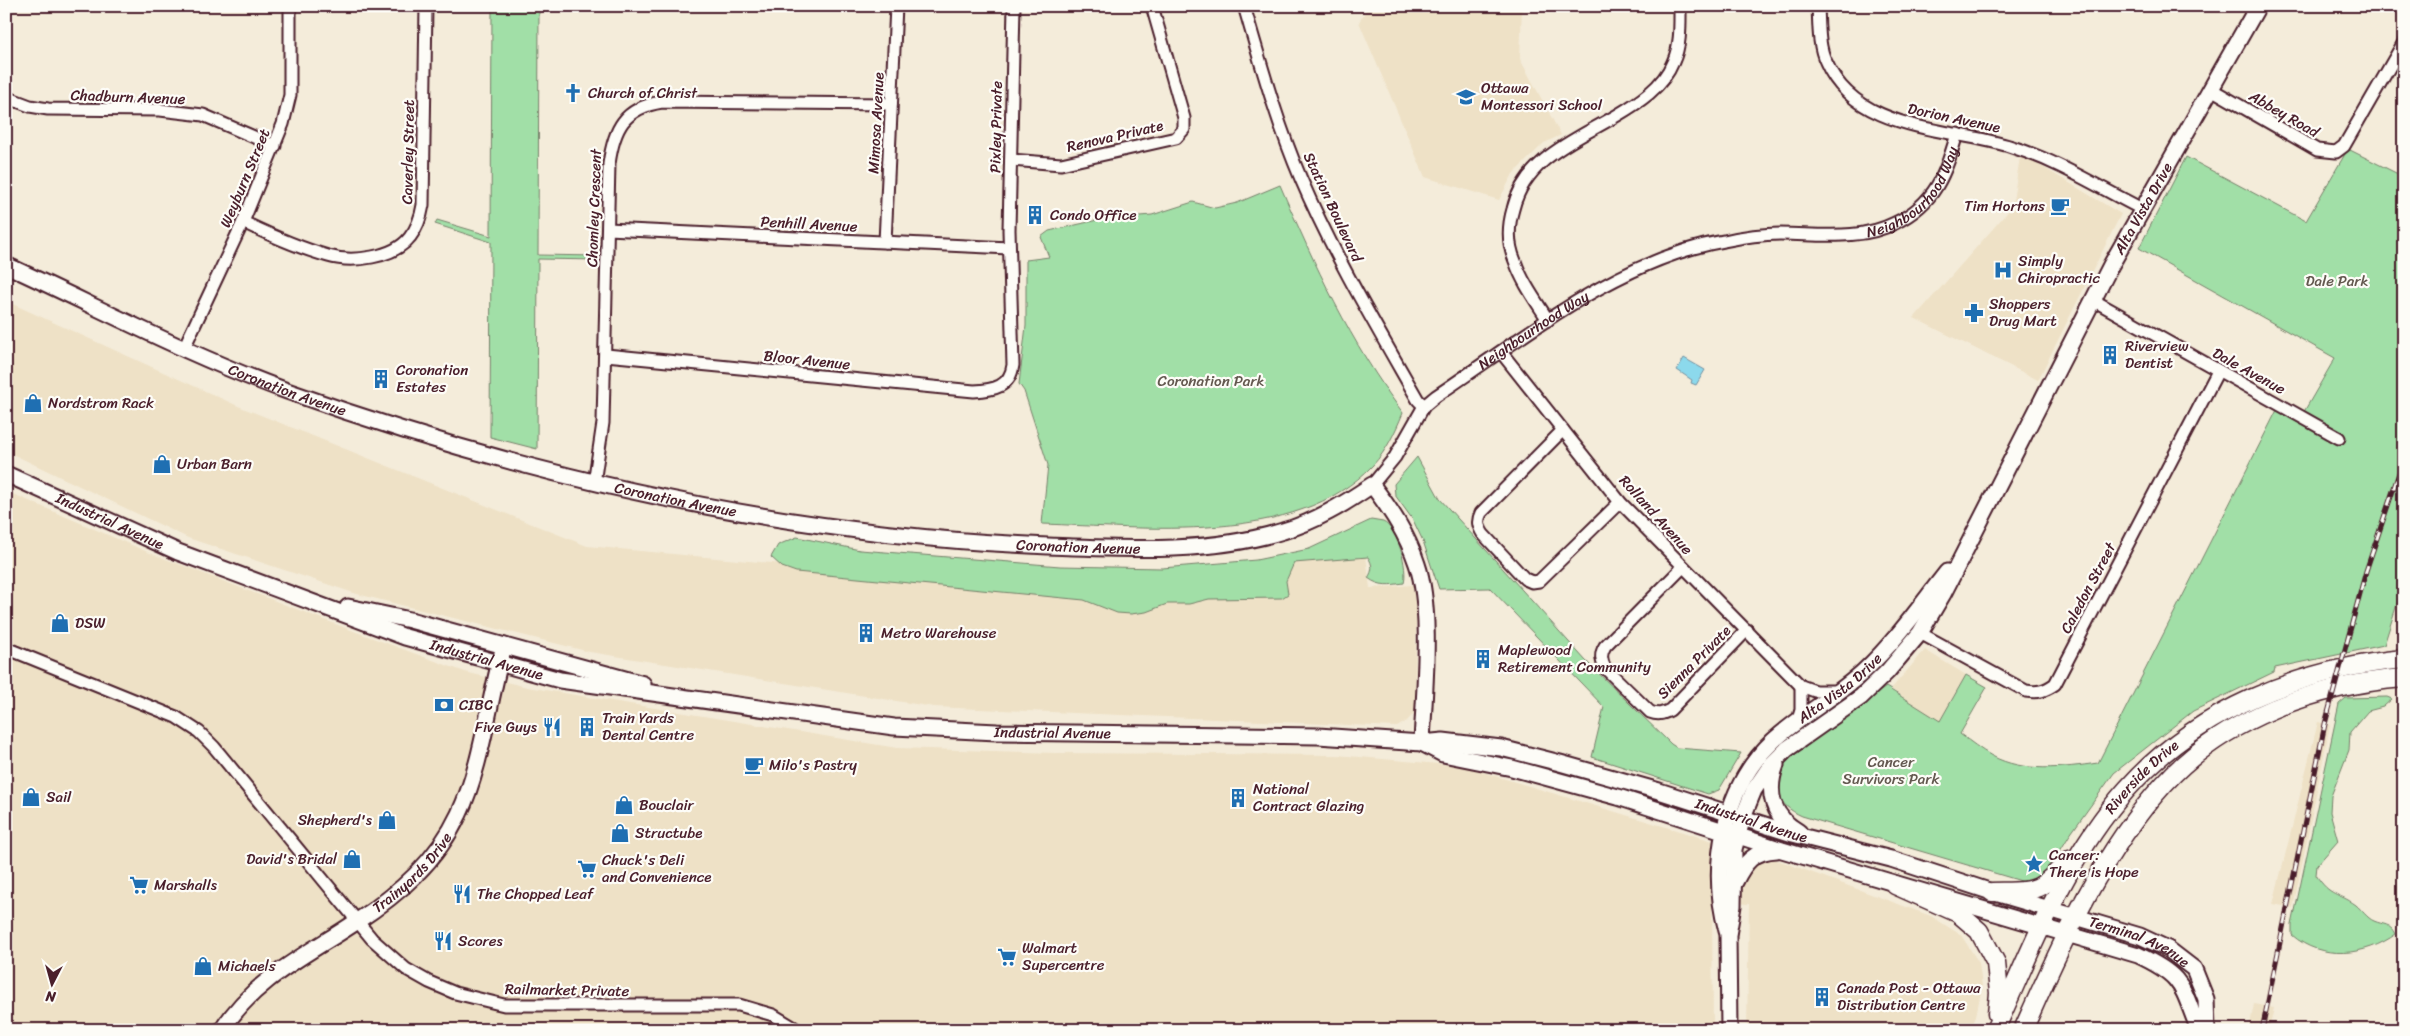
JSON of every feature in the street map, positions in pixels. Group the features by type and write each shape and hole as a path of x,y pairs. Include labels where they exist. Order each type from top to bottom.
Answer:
{"main road":[{"name":"Riverside Drive","path":"1994,1030 2070,870 2126,789 2142,774 2183,738 2227,711 2255,697 2307,677 2342,668 2404,660"},
{"name":"Riverside Drive","path":"2023,1030 2068,934 2096,881 2146,806 2176,772 2201,751 2248,721 2285,704 2346,686 2404,678"},
{"path":"1992,892 2033,891 2047,883 2096,830"},
{"path":"1895,884 1958,913 1979,930 1992,954 1999,980 1998,1007 1994,1030"}],"street":[{"name":"Weyburn Street","path":"183,350 243,222 275,146 290,95 290,6"},
{"name":"Caverley Street","path":"243,222 283,240 330,257 339,258 364,258 388,252 410,238 421,218 423,205 426,6"},
{"name":"Mimosa Avenue","path":"885,242 891,104 894,84 896,6"},
{"name":"Pixley Private","path":"1004,385 1012,374 1013,365 1009,248 1014,6"},
{"name":"Renova Private","path":"1011,160 1061,164 1176,138 1181,134 1185,124 1183,110 1168,67 1152,6"},
{"name":"Station Boulevard","path":"1244,6 1284,135 1301,180 1370,318 1418,400 1424,406"},
{"path":"1548,320 1524,280 1511,247 1510,218 1519,190 1526,178 1543,160 1639,102 1660,84 1673,63 1679,42 1680,6"},
{"name":"Dorion Avenue","path":"1818,6 1822,49 1835,79 1853,97 1879,114 1899,122 2030,152 2142,209"},
{"name":"Alta Vista Drive","path":"1736,815 1778,757 1861,696 1887,672 1920,633 1943,594 2142,209 2258,6"},
{"name":"Abbey Road","path":"2211,89 2317,150 2336,152 2344,146 2404,42"},
{"name":"Chadburn Avenue","path":"6,97 30,106 48,109 160,110 203,115 275,146"},
{"name":"Chomley Crescent","path":"594,483 603,423 609,164 612,139 622,122 633,111 645,104 662,102 891,104"},
{"name":"Neighbourhood Way","path":"1372,485 1395,458 1424,406 1548,320 1630,272 1681,251 1723,241 1777,234 1874,233 1897,223 1917,210 1935,193 1957,134"},
{"name":"Penhill Avenue","path":"608,229 1009,248"},
{"name":"Coronation Avenue","path":"6,265 183,350 284,390 391,427 594,483 739,513 873,533 1021,545 1128,547 1211,545 1274,534 1312,520 1372,485"},
{"name":"Dale Avenue","path":"2094,300 2339,438"},
{"name":"Rolland Avenue","path":"1501,352 1620,502 1801,686"},
{"name":"Bloor Avenue","path":"606,355 974,391 991,390 1004,385"},
{"name":"Caledon Street","path":"1920,633 2026,691 2036,693 2046,690 2055,684 2218,371"},
{"path":"1563,430 1481,513 1478,519 1479,527 1483,534 1525,579 1532,582 1539,581 1620,502"},
{"name":"Industrial Avenue","path":"6,474 178,552 405,637 499,664 596,686 683,696 781,712 894,727 997,732 1336,737 1422,743 1444,740 1501,748 1659,791 1826,843 1891,860 2077,917"},
{"path":"1372,485 1402,528 1418,565 1423,591 1425,652 1422,743"},
{"name":"Alta Vista Drive","path":"1730,833 1736,815 1741,784 1753,763 1774,740 1862,673 1882,654 1966,548"},
{"name":"Sienna Private","path":"1683,567 1605,646 1602,651 1602,661 1612,675 1650,712 1664,713 1670,710 1747,630"},
{"name":"Industrial Avenue","path":"298,596 410,620 683,696"},
{"name":"Trainyards Drive","path":"222,1030 248,997 268,979 356,922 415,877 453,825 464,802 474,771 504,646"},
{"name":"Railmarket Private","path":"6,648 176,717 199,732 256,797 356,922 384,950 412,972 441,988 489,1002 542,1007 734,1005 761,1010 798,1030"},
{"path":"1796,723 1801,710 1801,686 1815,691 1838,691"},
{"name":"Industrial Avenue","path":"1422,743 1443,754 1512,768 1578,786 1782,850 2068,934"},
{"path":"1778,757 1770,785 1771,798 1777,812 1797,831 1826,843"},
{"path":"1729,1030 1728,935 1734,906 1734,848 1730,833"},
{"path":"1728,935 1720,906 1730,833"},
{"path":"1734,883 1749,858 1766,851 1782,850"},
{"name":"Terminal Avenue","path":"2077,917 2140,936 2180,957 2194,969 2206,999 2207,1030"},
{"name":"Terminal Avenue","path":"2068,934 2138,955 2171,974 2184,990 2199,1030"}],"shaded area":[{"name":"Ottawa Montessori School","path":"1369,6 1522,6 1520,59 1561,135 1544,143 1513,174 1499,200 1425,177 1359,22"},
{"path":"2020,157 2031,160 2121,214 2038,380 1914,318 2012,207"},
{"path":"6,301 238,406 587,546 1140,597 1285,597 1289,562 1366,556 1370,588 1413,585 1416,613 1415,712 1407,721 1397,727 934,707 590,652 357,594 188,538 6,451"},
{"path":"6,491 150,553 351,630 465,672 527,687 897,748 1056,753 1337,755 1462,766 1783,862 1931,916 1961,935 1979,963 1982,986 1976,1016 1971,1030 1747,1030 1749,904 1712,902 1713,1030 6,1030"},
{"path":"1925,650 1966,675 1940,722 1891,689"},
{"path":"2318,722 2330,725 2293,908 2273,904"},
{"path":"2254,1004 2274,1008 2269,1030 2249,1030"}],"green space":[{"path":"492,6 539,6 538,255 599,256 599,260 538,259 537,449 490,437 491,242 435,224 437,220 491,236"},
{"path":"2348,149 2404,177 2404,582 2384,645 2275,668 2274,672 2193,711 2114,773 2069,836 2048,871 2040,879 2028,883 1793,812 1778,794 1777,780 1784,763 1886,687 1940,721 1966,675 1987,687 1960,734 1984,751 2004,761 2030,767 2044,768 2098,763 2277,410 2298,422 2335,358 2139,248 2186,157 2306,221"},
{"name":"Coronation Park","path":"1280,185 1320,274 1350,331 1384,387 1403,413 1387,447 1373,465 1341,491 1303,509 1261,520 1216,526 1171,528 1042,524 1048,465 1024,391 1019,384 1026,326 1026,260 1049,257 1041,237 1049,231 1102,219 1152,215 1193,202 1215,208 1237,203"},
{"path":"1417,457 1440,499 1586,661 1671,744 1677,748 1741,753 1719,790 1708,794 1592,757 1604,707 1490,588 1439,589 1423,541 1413,520 1395,495 1394,484"},
{"path":"1371,520 1383,522 1393,532 1401,550 1405,568 1404,583 1390,585 1372,581 1368,578 1372,568 1368,557 1294,563 1286,581 1288,594 1282,598 1209,599 1189,604 1167,604 1146,612 1131,614 1117,613 1084,600 796,572 782,567 771,557 778,545 797,537 860,550 1060,566 1162,568 1256,560 1309,549"},
{"path":"2387,697 2392,699 2383,707 2368,711 2350,732 2349,750 2331,796 2330,812 2338,841 2317,865 2316,875 2330,891 2356,905 2371,920 2389,926 2396,934 2371,947 2358,951 2330,952 2316,949 2292,935 2292,925 2339,704 2346,698"}],"water":[{"path":"1684,358 1705,370 1696,385 1691,383 1692,380 1677,370"}],"railway":[{"path":"2262,1030 2325,724 2366,571 2404,458"}],"place":[{"name":"Church of Christ","path":"573,93"},
{"name":"Ottawa Montessori School","path":"1466,97"},
{"name":"Tim Hortons","path":"2060,206"},
{"name":"Condo Office","path":"1035,215"},
{"name":"Simply Chiropractic","path":"2003,270"},
{"name":"Shoppers Drug Mart","path":"1974,313"},
{"name":"Riverview Dentist","path":"2110,355"},
{"name":"Coronation Estates","path":"381,379"},
{"name":"Nordstrom Rack","path":"33,403"},
{"name":"Urban Barn","path":"162,464"},
{"name":"DSW","path":"60,623"},
{"name":"Metro Warehouse","path":"866,633"},
{"name":"Maplewood Retirement Community","path":"1483,659"},
{"name":"CIBC","path":"444,705"},
{"name":"Five Guys","path":"552,727"},
{"name":"Train Yards Dental Centre","path":"587,727"},
{"name":"Milo's Pastry","path":"754,765"},
{"name":"Sail","path":"31,797"},
{"name":"National Contract Glazing","path":"1238,798"},
{"name":"Bouclair","path":"624,805"},
{"name":"Shepherd's","path":"387,820"},
{"name":"Structube","path":"620,833"},
{"name":"David's Bridal","path":"352,859"},
{"name":"Cancer: There is Hope","path":"2034,864"},
{"name":"Chuck's Deli and Convenience","path":"587,869"},
{"name":"Marshalls","path":"139,885"},
{"name":"The Chopped Leaf","path":"462,894"},
{"name":"Scores","path":"443,941"},
{"name":"Walmart Supercentre","path":"1007,957"},
{"name":"Michaels","path":"203,966"},
{"name":"Canada Post - Ottawa Distribution Centre","path":"1822,997"}],"park label":[{"name":"Dale Park","path":"2337,281"},
{"name":"Cancer Survivors Park","path":"1891,770"}]}
